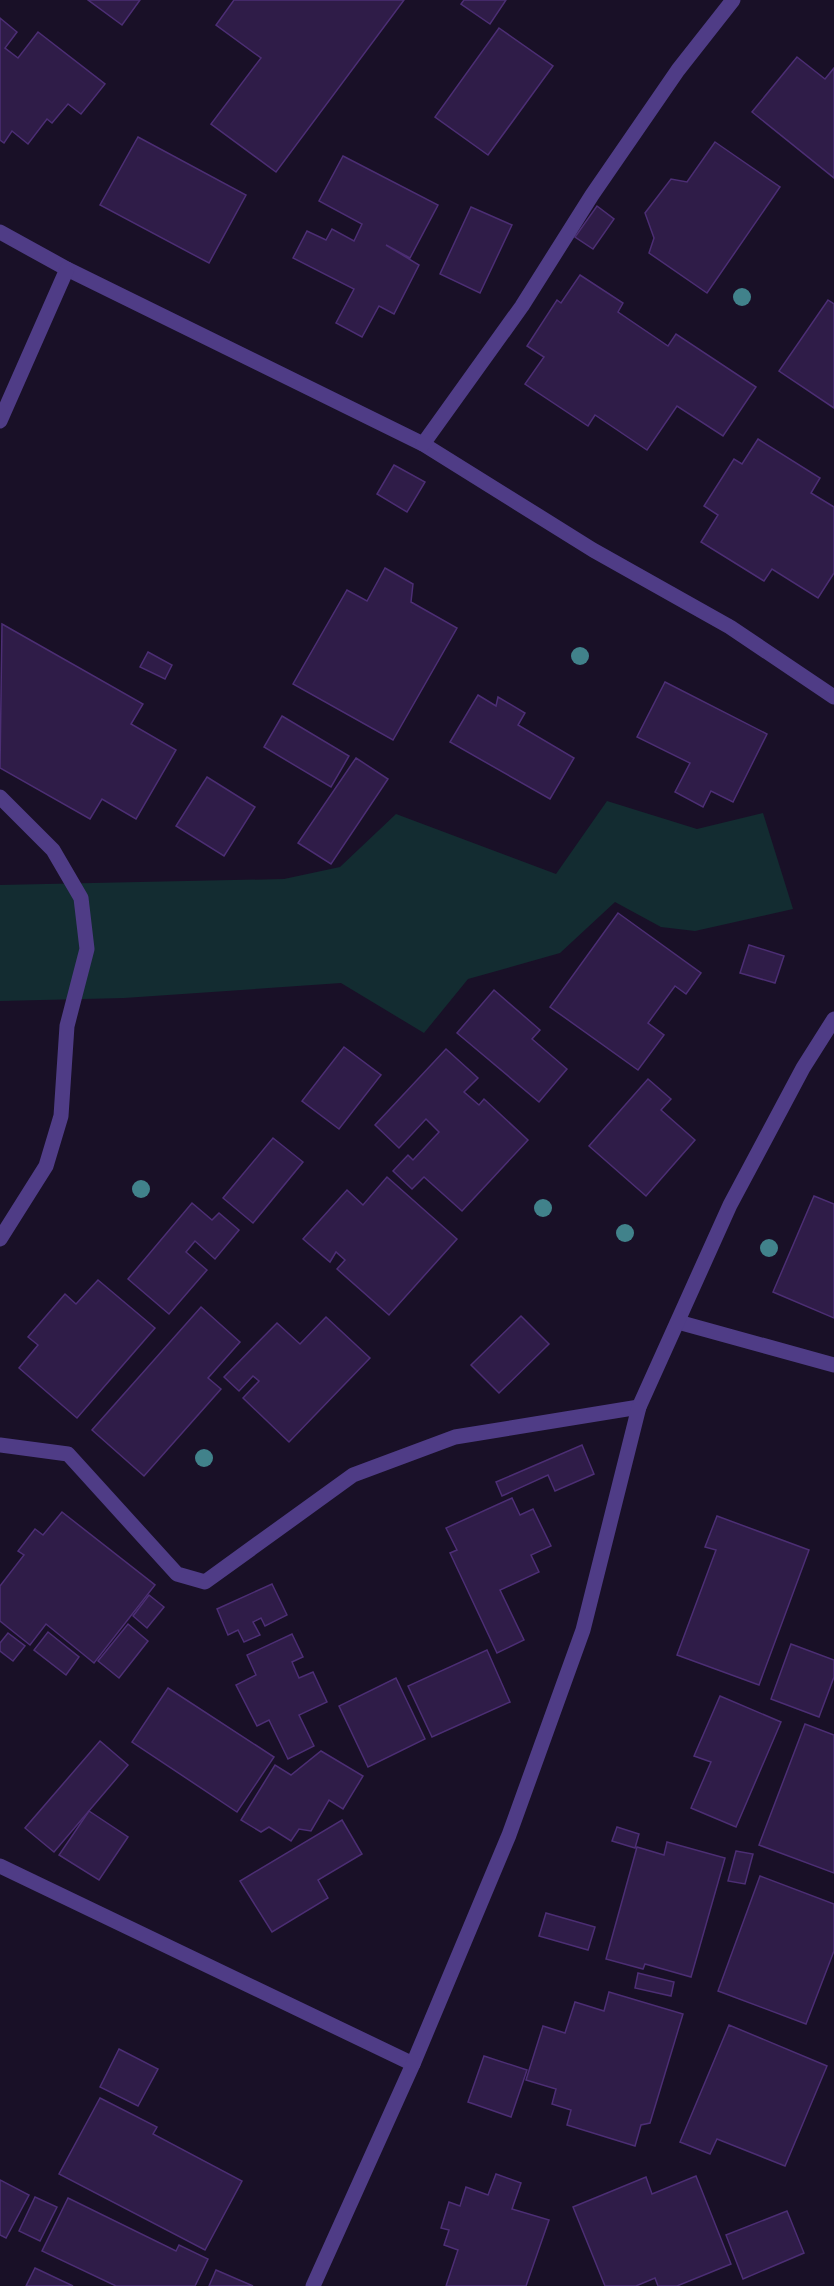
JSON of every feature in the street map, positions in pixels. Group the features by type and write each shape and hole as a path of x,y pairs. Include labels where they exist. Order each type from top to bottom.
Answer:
{"street":[{"path":"423,444 522,306 592,195 678,70 734,0"},
{"path":"0,232 67,269 423,444 592,550 730,627 834,697"},
{"path":"0,421 67,269"},
{"path":"0,797 53,850 81,898 87,949 67,1026 61,1116 46,1166 0,1239"},
{"path":"313,2286 413,2064 509,1835 583,1630 639,1407 730,1205 803,1068 834,1019"},
{"path":"678,1322 834,1365"},
{"path":"0,1445 68,1454 177,1574 205,1582 353,1475 455,1437 639,1407"},
{"path":"0,1866 413,2064"}],"green space":[{"path":"607,801 697,829 763,813 793,909 695,931 661,927 615,902 560,953 468,979 424,1033 341,983 124,998 0,1001 0,885 284,879 340,867 396,814 556,874"}],"building":[{"path":"88,0 140,0 122,25"},
{"path":"234,0 404,0 276,172 211,124 261,58 216,25"},
{"path":"464,0 506,0 490,24 461,4"},
{"path":"0,18 17,32 5,48 18,58 38,32 105,84 81,114 68,104 52,123 47,119 28,144 12,131 4,143 0,140"},
{"path":"499,28 553,66 488,155 435,117"},
{"path":"797,57 825,79 834,68 834,178 752,112"},
{"path":"138,137 246,195 209,263 100,205"},
{"path":"715,142 780,187 707,293 649,253 654,238 645,213 671,179 687,182"},
{"path":"343,156 438,205 410,258 386,245 419,265 394,314 379,306 362,337 336,323 354,289 293,258 307,231 326,240 332,229 354,241 362,224 319,201"},
{"path":"597,206 614,219 593,249 575,237"},
{"path":"471,207 512,225 480,293 440,274"},
{"path":"580,275 623,303 618,312 668,346 676,334 756,387 723,436 677,406 647,450 595,415 588,426 525,384 544,357 527,346 557,300 561,303"},
{"path":"828,300 834,304 834,408 779,371"},
{"path":"758,439 820,478 811,493 834,507 834,573 818,598 772,569 764,581 701,542 718,515 704,506 734,459 742,464"},
{"path":"394,465 425,482 407,512 377,494"},
{"path":"385,568 413,584 411,602 457,628 393,740 293,684 347,590 367,601"},
{"path":"2,624 143,704 131,724 176,750 136,819 102,799 90,819 0,768"},
{"path":"148,652 172,665 165,679 140,667"},
{"path":"665,682 767,734 733,802 711,791 703,807 675,792 690,763 637,737"},
{"path":"478,695 496,706 498,697 525,713 518,725 574,758 550,799 450,742"},
{"path":"282,716 349,756 331,787 264,747"},
{"path":"356,758 388,779 331,864 298,843"},
{"path":"207,777 255,807 224,856 176,826"},
{"path":"618,913 701,973 686,994 675,986 648,1023 664,1035 638,1070 550,1007"},
{"path":"749,945 784,956 775,983 740,973"},
{"path":"494,990 540,1030 532,1039 567,1069 539,1102 457,1033"},
{"path":"344,1047 381,1075 339,1129 302,1101"},
{"path":"446,1049 478,1078 464,1092 479,1105 484,1099 528,1140 462,1211 424,1177 412,1189 393,1171 408,1155 413,1160 439,1132 426,1119 399,1148 375,1125"},
{"path":"648,1079 671,1099 661,1110 695,1140 646,1196 589,1146"},
{"path":"273,1138 303,1162 253,1223 223,1198"},
{"path":"387,1177 457,1239 389,1315 337,1269 345,1260 336,1252 330,1262 303,1239 347,1190 363,1205"},
{"path":"814,1196 834,1204 834,1318 773,1292"},
{"path":"192,1203 212,1220 219,1213 239,1230 215,1259 195,1241 186,1252 207,1270 169,1314 128,1279"},
{"path":"98,1280 155,1328 77,1418 19,1368 38,1345 28,1337 65,1294 76,1304"},
{"path":"201,1307 240,1342 208,1378 221,1389 144,1476 92,1430"},
{"path":"521,1316 549,1344 499,1393 471,1365"},
{"path":"326,1317 370,1358 289,1442 243,1398 259,1381 253,1376 239,1391 224,1377 277,1323 300,1344"},
{"path":"582,1445 594,1474 555,1491 548,1475 502,1496 496,1482"},
{"path":"512,1498 520,1515 533,1509 551,1546 531,1555 539,1572 500,1590 524,1640 497,1653 450,1553 457,1550 446,1528"},
{"path":"62,1512 155,1585 94,1663 46,1624 30,1645 0,1621 0,1586 24,1555 18,1551 35,1529 43,1535"},
{"path":"717,1516 809,1550 759,1685 677,1655 716,1550 705,1547"},
{"path":"272,1584 287,1615 265,1626 261,1618 253,1622 260,1635 244,1642 238,1630 228,1635 217,1609"},
{"path":"149,1595 164,1607 147,1628 133,1616"},
{"path":"128,1624 148,1641 119,1678 98,1661"},
{"path":"48,1632 79,1657 66,1675 34,1650"},
{"path":"8,1633 25,1646 13,1661 0,1651 0,1643"},
{"path":"292,1634 303,1657 292,1662 299,1678 313,1672 327,1702 299,1715 314,1746 288,1759 269,1720 257,1726 236,1685 256,1675 247,1655"},
{"path":"791,1644 834,1660 834,1677 819,1717 771,1699"},
{"path":"487,1650 510,1702 432,1737 408,1686"},
{"path":"396,1678 425,1739 368,1767 339,1706"},
{"path":"168,1688 274,1757 237,1812 132,1742"},
{"path":"720,1696 781,1722 736,1827 691,1808 711,1762 694,1756"},
{"path":"805,1724 834,1735 834,1873 759,1845"},
{"path":"100,1741 128,1765 54,1852 25,1828"},
{"path":"321,1751 363,1776 343,1809 329,1800 311,1831 299,1829 291,1841 269,1827 261,1832 241,1820 275,1765 291,1775"},
{"path":"89,1811 128,1837 99,1880 59,1855"},
{"path":"342,1820 362,1854 318,1880 328,1898 272,1932 240,1881"},
{"path":"617,1827 639,1834 635,1848 612,1841"},
{"path":"667,1842 725,1858 691,1977 645,1964 643,1969 606,1959 637,1847 664,1855"},
{"path":"736,1851 753,1854 745,1884 728,1881"},
{"path":"760,1876 834,1904 834,1951 806,2024 718,1991"},
{"path":"546,1913 595,1927 588,1950 539,1936"},
{"path":"638,1973 674,1982 671,1996 635,1988"},
{"path":"609,1992 683,2014 650,2123 641,2125 635,2146 567,2125 571,2110 552,2104 556,2089 526,2080 543,2026 565,2033 575,2002 604,2011"},
{"path":"729,2025 827,2066 785,2166 717,2139 710,2154 680,2142"},
{"path":"119,2049 158,2069 138,2106 100,2087"},
{"path":"484,2056 527,2070 511,2117 468,2102"},
{"path":"100,2098 157,2127 153,2134 242,2181 205,2250 59,2174"},
{"path":"496,2174 521,2183 512,2209 549,2220 526,2286 446,2286 458,2250 444,2245 449,2230 441,2228 449,2202 460,2206 466,2187 488,2195"},
{"path":"696,2176 731,2264 677,2286 658,2286 655,2278 636,2286 605,2286 573,2207 646,2177 652,2194"},
{"path":"0,2180 29,2195 6,2238 0,2235"},
{"path":"35,2197 57,2207 40,2241 19,2231"},
{"path":"68,2198 176,2251 179,2245 208,2259 195,2286 116,2286 42,2251"},
{"path":"787,2211 804,2253 743,2279 726,2235"},
{"path":"35,2268 73,2286 26,2286"},
{"path":"216,2270 253,2286 209,2286"}]}
